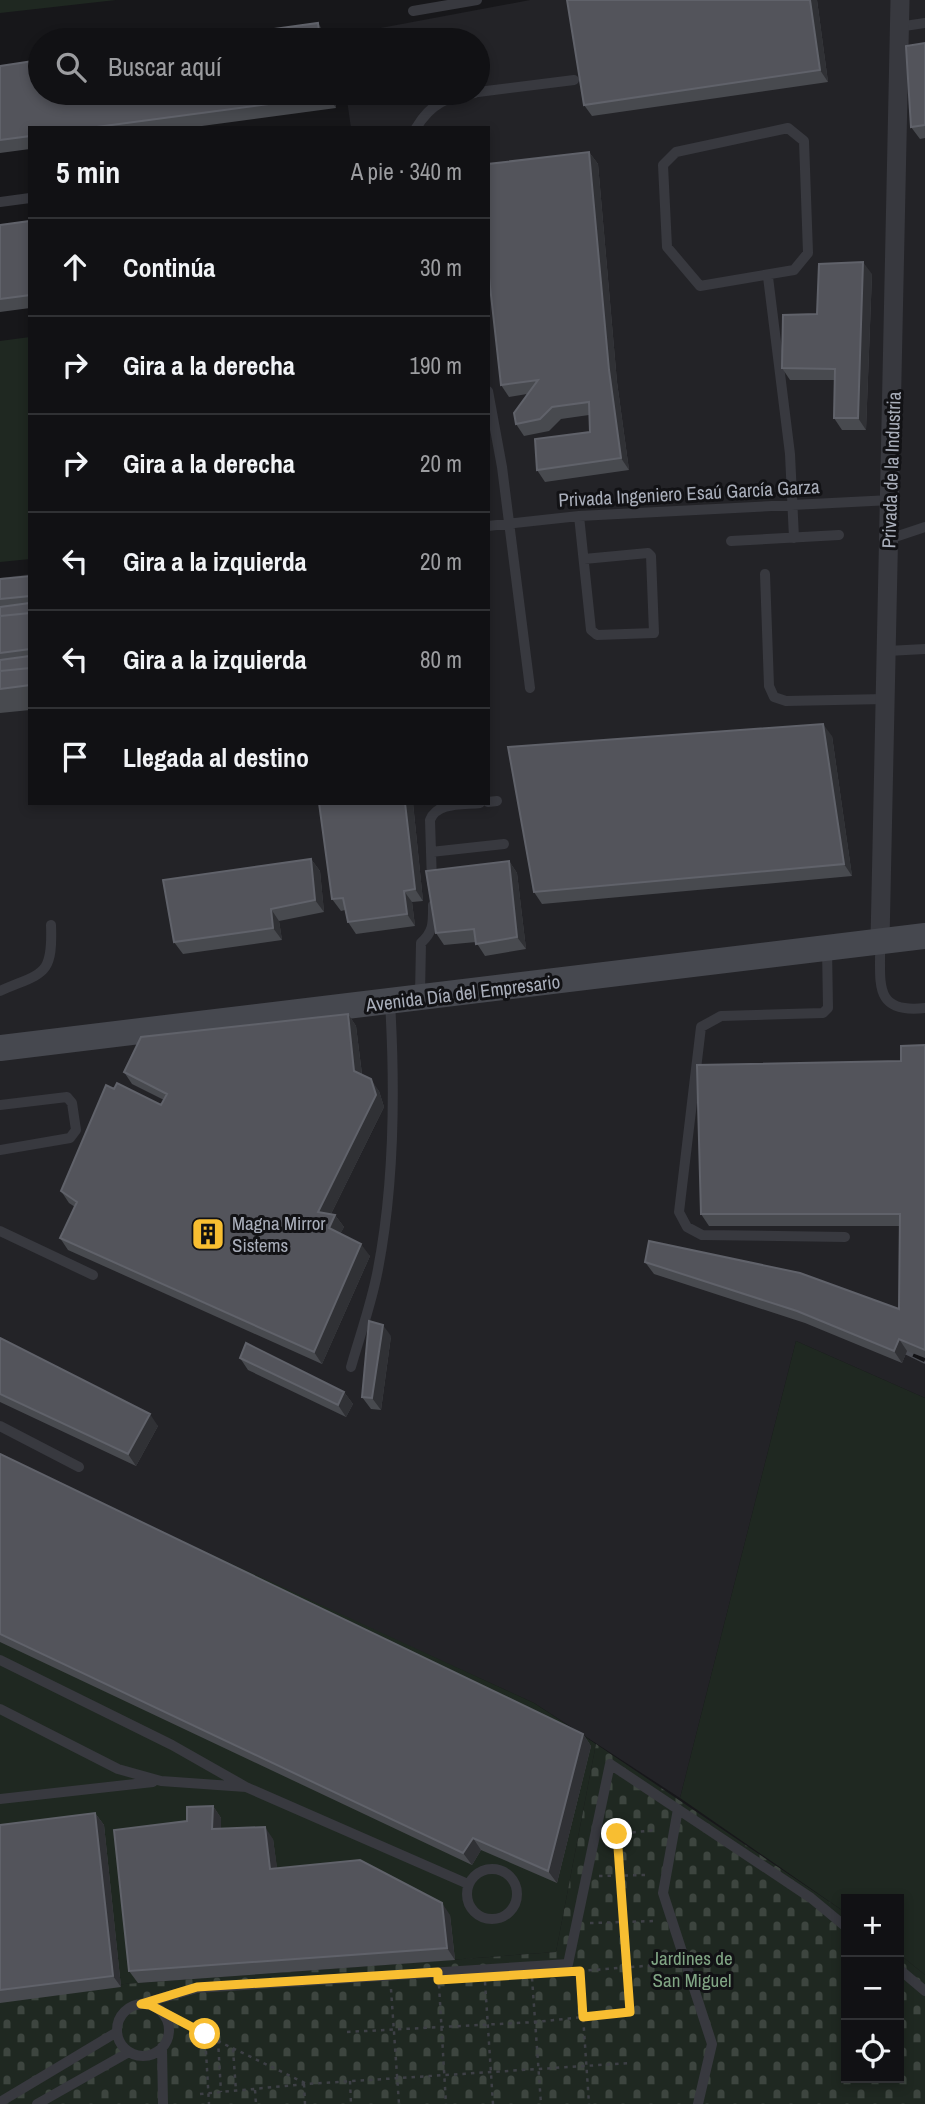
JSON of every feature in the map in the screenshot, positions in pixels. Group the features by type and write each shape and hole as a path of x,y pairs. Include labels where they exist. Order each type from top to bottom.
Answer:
{"street":[{"name":"Privada de la Industria","path":"880,941 900,0"},
{"name":"Avenida Día del Empresario","path":"0,1048 925,936"}],"lane":[{"path":"413,11 477,0"},
{"path":"898,27 925,23"},
{"path":"490,91 574,80"},
{"path":"417,126 426,111 435,105"},
{"path":"788,128 804,141 808,253 794,270 768,277 700,286 667,247 663,165 676,152 788,128"},
{"path":"0,202 28,198"},
{"path":"768,277 790,454 790,503 794,538"},
{"path":"490,402 502,467 530,688"},
{"name":"Privada Ingeniero Esaú García Garza","path":"490,526 579,516 790,503 891,500"},
{"path":"579,516 591,630 597,635 654,633 651,556 648,553 584,559"},
{"path":"889,539 925,527"},
{"path":"731,541 839,535"},
{"path":"765,574 769,686 774,697 786,701 885,699"},
{"path":"887,650 925,649"},
{"path":"420,998 421,943 430,935 434,926 431,852 433,812 440,807 460,805"},
{"path":"431,852 504,844"},
{"path":"0,991 41,973 48,965 52,953 51,925"},
{"path":"880,941 881,993 891,1006 910,1010 925,1008"},
{"path":"827,947 829,999 828,1008 823,1013 721,1016 701,1027 679,1212 687,1227 702,1235 845,1237"},
{"path":"351,1367 377,1272 383,1236 394,1073 390,1002"},
{"path":"0,1105 67,1097 72,1103 76,1130 70,1138 0,1150"},
{"path":"0,1231 93,1275"},
{"path":"0,1426 79,1467"},
{"path":"0,1660 172,1745 246,1787 468,1884"},
{"path":"0,1709 118,1769 161,1781"},
{"path":"129,2052 117,2032 117,2024 126,2010 197,1987 568,1964 610,1764 811,1898 841,1923"},
{"path":"0,1799 161,1781 246,1787"},
{"path":"678,1809 663,1893 712,2044 698,2104"},
{"path":"487,1869 503,1871 515,1883 517,1900 508,1914 492,1920 483,1919 470,1909 467,1901 468,1884 472,1877 487,1869"},
{"path":"904,1973 925,1991"},
{"path":"141,2004 150,2005 164,2015 169,2031 162,2047 163,2104"},
{"path":"0,2102 117,2032"},
{"path":"37,2104 129,2052 146,2056 162,2047"}],"path":[{"path":"604,1836 656,1830"},
{"path":"347,2032 536,2022 630,2012 617,1834"},
{"path":"596,1876 646,1875"},
{"path":"586,1923 656,1921"},
{"path":"568,1972 670,1965"},
{"path":"580,1971 589,2104"},
{"path":"438,1972 446,2104"},
{"path":"532,1974 541,2104"},
{"path":"391,1975 399,2104"},
{"path":"485,1977 493,2104"},
{"path":"164,2015 309,2084"},
{"path":"205,2034 209,2104"},
{"path":"218,2040 221,2092"},
{"path":"233,2047 236,2091"},
{"path":"200,2094 304,2084 630,2063"},
{"path":"349,2081 351,2104"},
{"path":"304,2084 305,2104"},
{"path":"255,2089 256,2104"}],"shaded area":[{"path":"530,0 925,0 925,1398 796,1341 680,1798 534,1703 124,1517 0,1457 0,578 28,574 28,805 490,805 490,126 351,126 348,105 490,105 490,28 381,28"}],"green space":[{"path":"0,0 116,0 0,13"},
{"path":"28,337 28,559 0,562 0,341"},
{"path":"796,1341 925,1398 925,1975 904,1958 904,1894 841,1894 841,1910 680,1798"},
{"path":"0,1457 534,1703 596,1744 556,1952 98,1986 0,1999"},
{"name":"Jardines de San Miguel","path":"596,1744 841,1910 841,2083 904,2083 904,1958 925,1975 925,2104 0,2104 0,1999 98,1986 556,1952"}],"building":[{"path":"567,0 810,0 820,70 584,105"},
{"path":"318,23 319,28 281,28"},
{"path":"925,43 925,125 911,127 906,46"},
{"path":"28,62 28,105 261,105 104,126 28,126 28,136 0,140 0,66"},
{"path":"589,152 609,370 621,458 537,470 535,439 590,432 589,402 552,407 540,419 516,424 514,413 538,380 501,385 490,286 490,164"},
{"path":"28,221 28,295 0,299 0,225"},
{"path":"863,262 858,418 834,418 835,369 782,368 783,315 817,314 819,264"},
{"path":"28,576 28,596 0,599 0,579"},
{"path":"28,603 28,613 0,616 0,607"},
{"path":"28,613 28,649 0,653 0,616"},
{"path":"28,656 28,668 0,671 0,660"},
{"path":"28,668 28,685 0,689 0,671"},
{"path":"823,724 844,864 534,892 508,747"},
{"path":"319,805 405,805 415,889 404,891 407,914 348,922 343,898 332,899"},
{"path":"311,859 315,900 271,909 273,928 174,942 163,880"},
{"path":"509,861 517,937 476,944 474,929 436,933 426,871"},
{"path":"348,1014 354,1071 371,1079 376,1095 318,1212 335,1215 329,1228 361,1244 314,1352 60,1238 77,1202 61,1191 106,1085 114,1089 117,1083 161,1105 167,1094 124,1072 141,1037"},
{"path":"925,1045 925,1350 899,1339 894,1351 797,1311 645,1262 649,1241 800,1273 899,1309 900,1214 701,1214 697,1065 901,1061 901,1046"},
{"path":"369,1321 383,1325 372,1398 362,1397"},
{"path":"0,1338 150,1414 128,1454 0,1394"},
{"path":"246,1343 344,1392 338,1405 240,1358"},
{"path":"0,1454 583,1734 548,1871 473,1838 463,1853 0,1634"},
{"path":"213,1806 212,1829 265,1827 270,1869 360,1860 442,1903 447,1948 129,1971 114,1830 187,1821 187,1807"},
{"path":"95,1813 113,1976 0,1990 0,1825"}],"railway":[{"path":"890,1343 925,1360"}],"place":[{"name":"Magna Mirror Sistems","path":"208,1234"}],"route":[{"path":"205,2034 164,2015 158,2008 141,2004 197,1987 438,1972 438,1980 580,1971 583,2017 630,2012 617,1834"}]}
